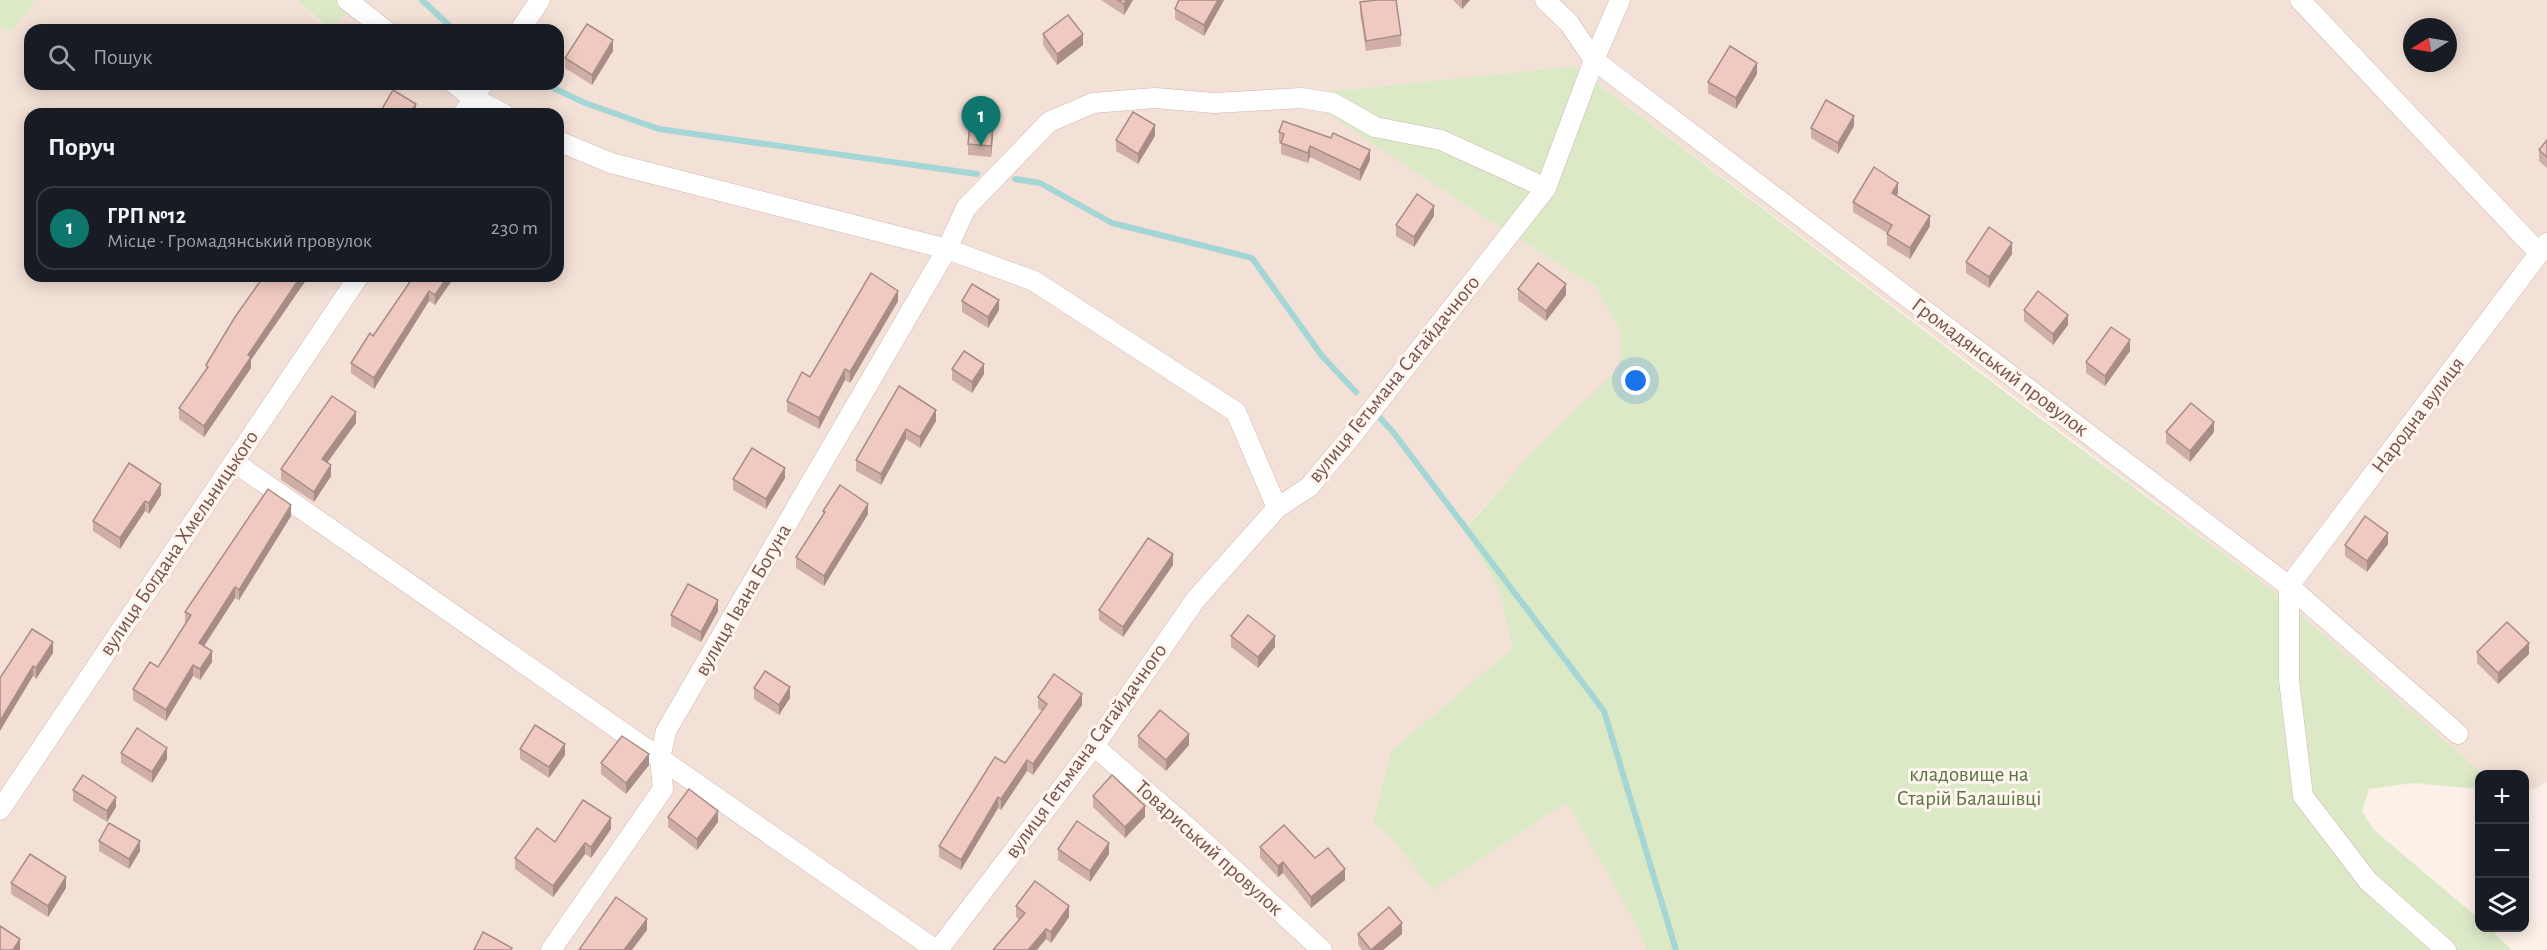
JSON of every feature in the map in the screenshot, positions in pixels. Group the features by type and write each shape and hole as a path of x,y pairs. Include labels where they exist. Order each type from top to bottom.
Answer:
{"street":[{"path":"347,0 377,24"},
{"path":"524,24 540,0"},
{"name":"Громадянський провулок","path":"1545,0 1569,23 1594,60 2289,586 2458,734"},
{"name":"вулиця Гетьмана Сагайдачного","path":"937,950 1094,747 1196,599 1277,508 1309,487 1546,188 1594,60 1620,0"},
{"path":"2300,0 2543,248"},
{"path":"947,249 966,208 1049,122 1093,103 1155,98 1214,103 1301,98 1333,103 1375,127 1441,140 1546,188"},
{"path":"473,99 492,108"},
{"path":"564,143 611,163 947,249 1034,281 1236,412 1277,508"},
{"name":"Народна вулиця","path":"2289,586 2543,248"},
{"name":"вулиця Івана Богуна","path":"551,950 663,789 660,758 666,731 947,249"},
{"name":"вулиця Богдана Хмельницького","path":"0,810 355,282"},
{"path":"234,462 937,950"},
{"path":"2289,586 2289,680 2303,796 2368,881 2446,950"},
{"name":"Товариський провулок","path":"1094,747 1192,831 1322,950"}],"shaded area":[{"path":"36,0 297,0 322,24 24,24 24,90 564,90 564,24 336,24 362,0 2547,0 2547,782 2535,789 2529,790 2529,770 2478,770 2270,588 1574,66 1300,95 1491,222 1595,286 1620,330 1620,367 1533,451 1464,530 1499,589 1513,648 1391,751 1373,823 1393,839 1432,890 1567,803 1633,919 1647,950 0,950 0,27 11,32"}],"green space":[{"path":"0,0 36,0 11,32 0,27"},
{"path":"297,0 362,0 336,24 323,24"},
{"name":"кладовище на Старій Балашівці","path":"1574,66 2045,422 2270,588 2478,770 2475,770 2475,789 2413,783 2369,789 2362,811 2373,829 2475,916 2475,932 2494,932 2511,950 1647,950 1633,919 1567,803 1432,890 1393,839 1373,823 1391,751 1513,648 1499,589 1464,531 1533,451 1620,367 1620,330 1595,286 1491,222 1299,95"}],"building":[{"path":"1179,0 1218,0 1204,25 1175,9"},
{"path":"1396,0 1401,35 1366,41 1360,2"},
{"path":"1068,15 1083,34 1057,54 1043,34"},
{"path":"587,24 613,40 592,75 565,58"},
{"path":"1730,46 1757,63 1736,98 1708,82"},
{"path":"393,90 416,104 413,108 382,108"},
{"path":"1826,100 1854,116 1838,143 1811,128"},
{"path":"1133,112 1155,125 1138,154 1116,140"},
{"path":"1283,121 1331,138 1333,133 1370,150 1360,170 1310,146 1308,153 1281,143 1284,134 1279,132"},
{"path":"970,124 993,126 991,146 968,144"},
{"path":"2547,140 2547,157 2539,150"},
{"path":"1874,167 1898,183 1892,193 1930,216 1910,248 1887,234 1892,225 1853,202"},
{"path":"1417,194 1434,206 1414,237 1396,225"},
{"path":"1989,227 2012,243 1989,277 1966,262"},
{"path":"1538,263 1566,284 1546,311 1518,289"},
{"path":"871,273 898,291 850,372 845,369 819,418 787,401 802,372 810,377"},
{"path":"260,282 297,282 248,355 251,357 204,426 179,408 208,367 206,365"},
{"path":"410,282 444,282 435,295 429,291 374,378 351,363 370,333 373,336"},
{"path":"972,284 999,300 988,317 962,301"},
{"path":"2038,291 2068,315 2053,334 2024,310"},
{"path":"2111,327 2130,340 2105,376 2086,362"},
{"path":"964,351 984,364 972,382 952,369"},
{"path":"899,386 936,410 920,437 906,429 881,474 856,460"},
{"path":"332,396 356,412 322,459 331,465 314,492 281,469"},
{"path":"2191,403 2214,422 2190,451 2166,432"},
{"path":"752,448 785,468 766,499 733,479"},
{"path":"129,463 161,484 149,503 145,501 120,538 93,521"},
{"path":"840,485 868,504 824,576 796,557"},
{"path":"268,489 291,505 239,590 235,587 199,643 212,651 200,669 193,665 166,710 133,689 150,662 158,667 191,615 185,612"},
{"path":"2365,516 2388,533 2367,561 2345,545"},
{"path":"1148,538 1173,554 1123,627 1099,610"},
{"path":"688,584 718,600 701,632 671,615"},
{"path":"1248,615 1275,636 1258,657 1231,636"},
{"path":"2507,622 2529,643 2498,673 2477,652"},
{"path":"32,629 53,642 36,668 33,666 0,721 0,678"},
{"path":"765,671 790,687 779,705 754,688"},
{"path":"1054,674 1082,694 1033,764 1027,760 1001,799 998,797 961,860 939,846 995,757 1005,763 1047,704 1038,697"},
{"path":"1160,710 1189,734 1166,760 1138,736"},
{"path":"535,725 565,744 549,767 520,749"},
{"path":"137,728 167,748 152,772 121,753"},
{"path":"622,736 649,754 626,783 601,763"},
{"path":"83,775 116,797 107,811 73,790"},
{"path":"1112,775 1145,806 1125,827 1093,796"},
{"path":"689,789 718,811 697,839 668,817"},
{"path":"583,800 611,818 591,847 585,843 553,886 515,858 537,828 555,842"},
{"path":"1077,821 1109,843 1090,871 1058,849"},
{"path":"109,823 140,841 129,859 99,841"},
{"path":"1284,825 1315,858 1328,848 1345,869 1311,897 1283,862 1278,866 1260,847"},
{"path":"30,854 66,877 48,906 11,883"},
{"path":"1035,881 1069,906 1051,932 1046,929 1028,950 993,950 1025,913 1016,906"},
{"path":"616,897 647,919 624,950 579,950"},
{"path":"1389,907 1402,923 1371,950 1358,934"},
{"path":"0,926 20,939 13,950 0,950"},
{"path":"483,932 512,948 511,950 474,950"}],"waterway":[{"path":"422,0 448,24"},
{"path":"558,90 585,103 659,129 977,174"},
{"path":"1015,179 1040,183 1112,223 1252,258 1322,356 1356,392"},
{"path":"1379,417 1393,432 1604,711 1676,950"}],"place":[{"name":"ГРП №12","path":"981,146"}]}
